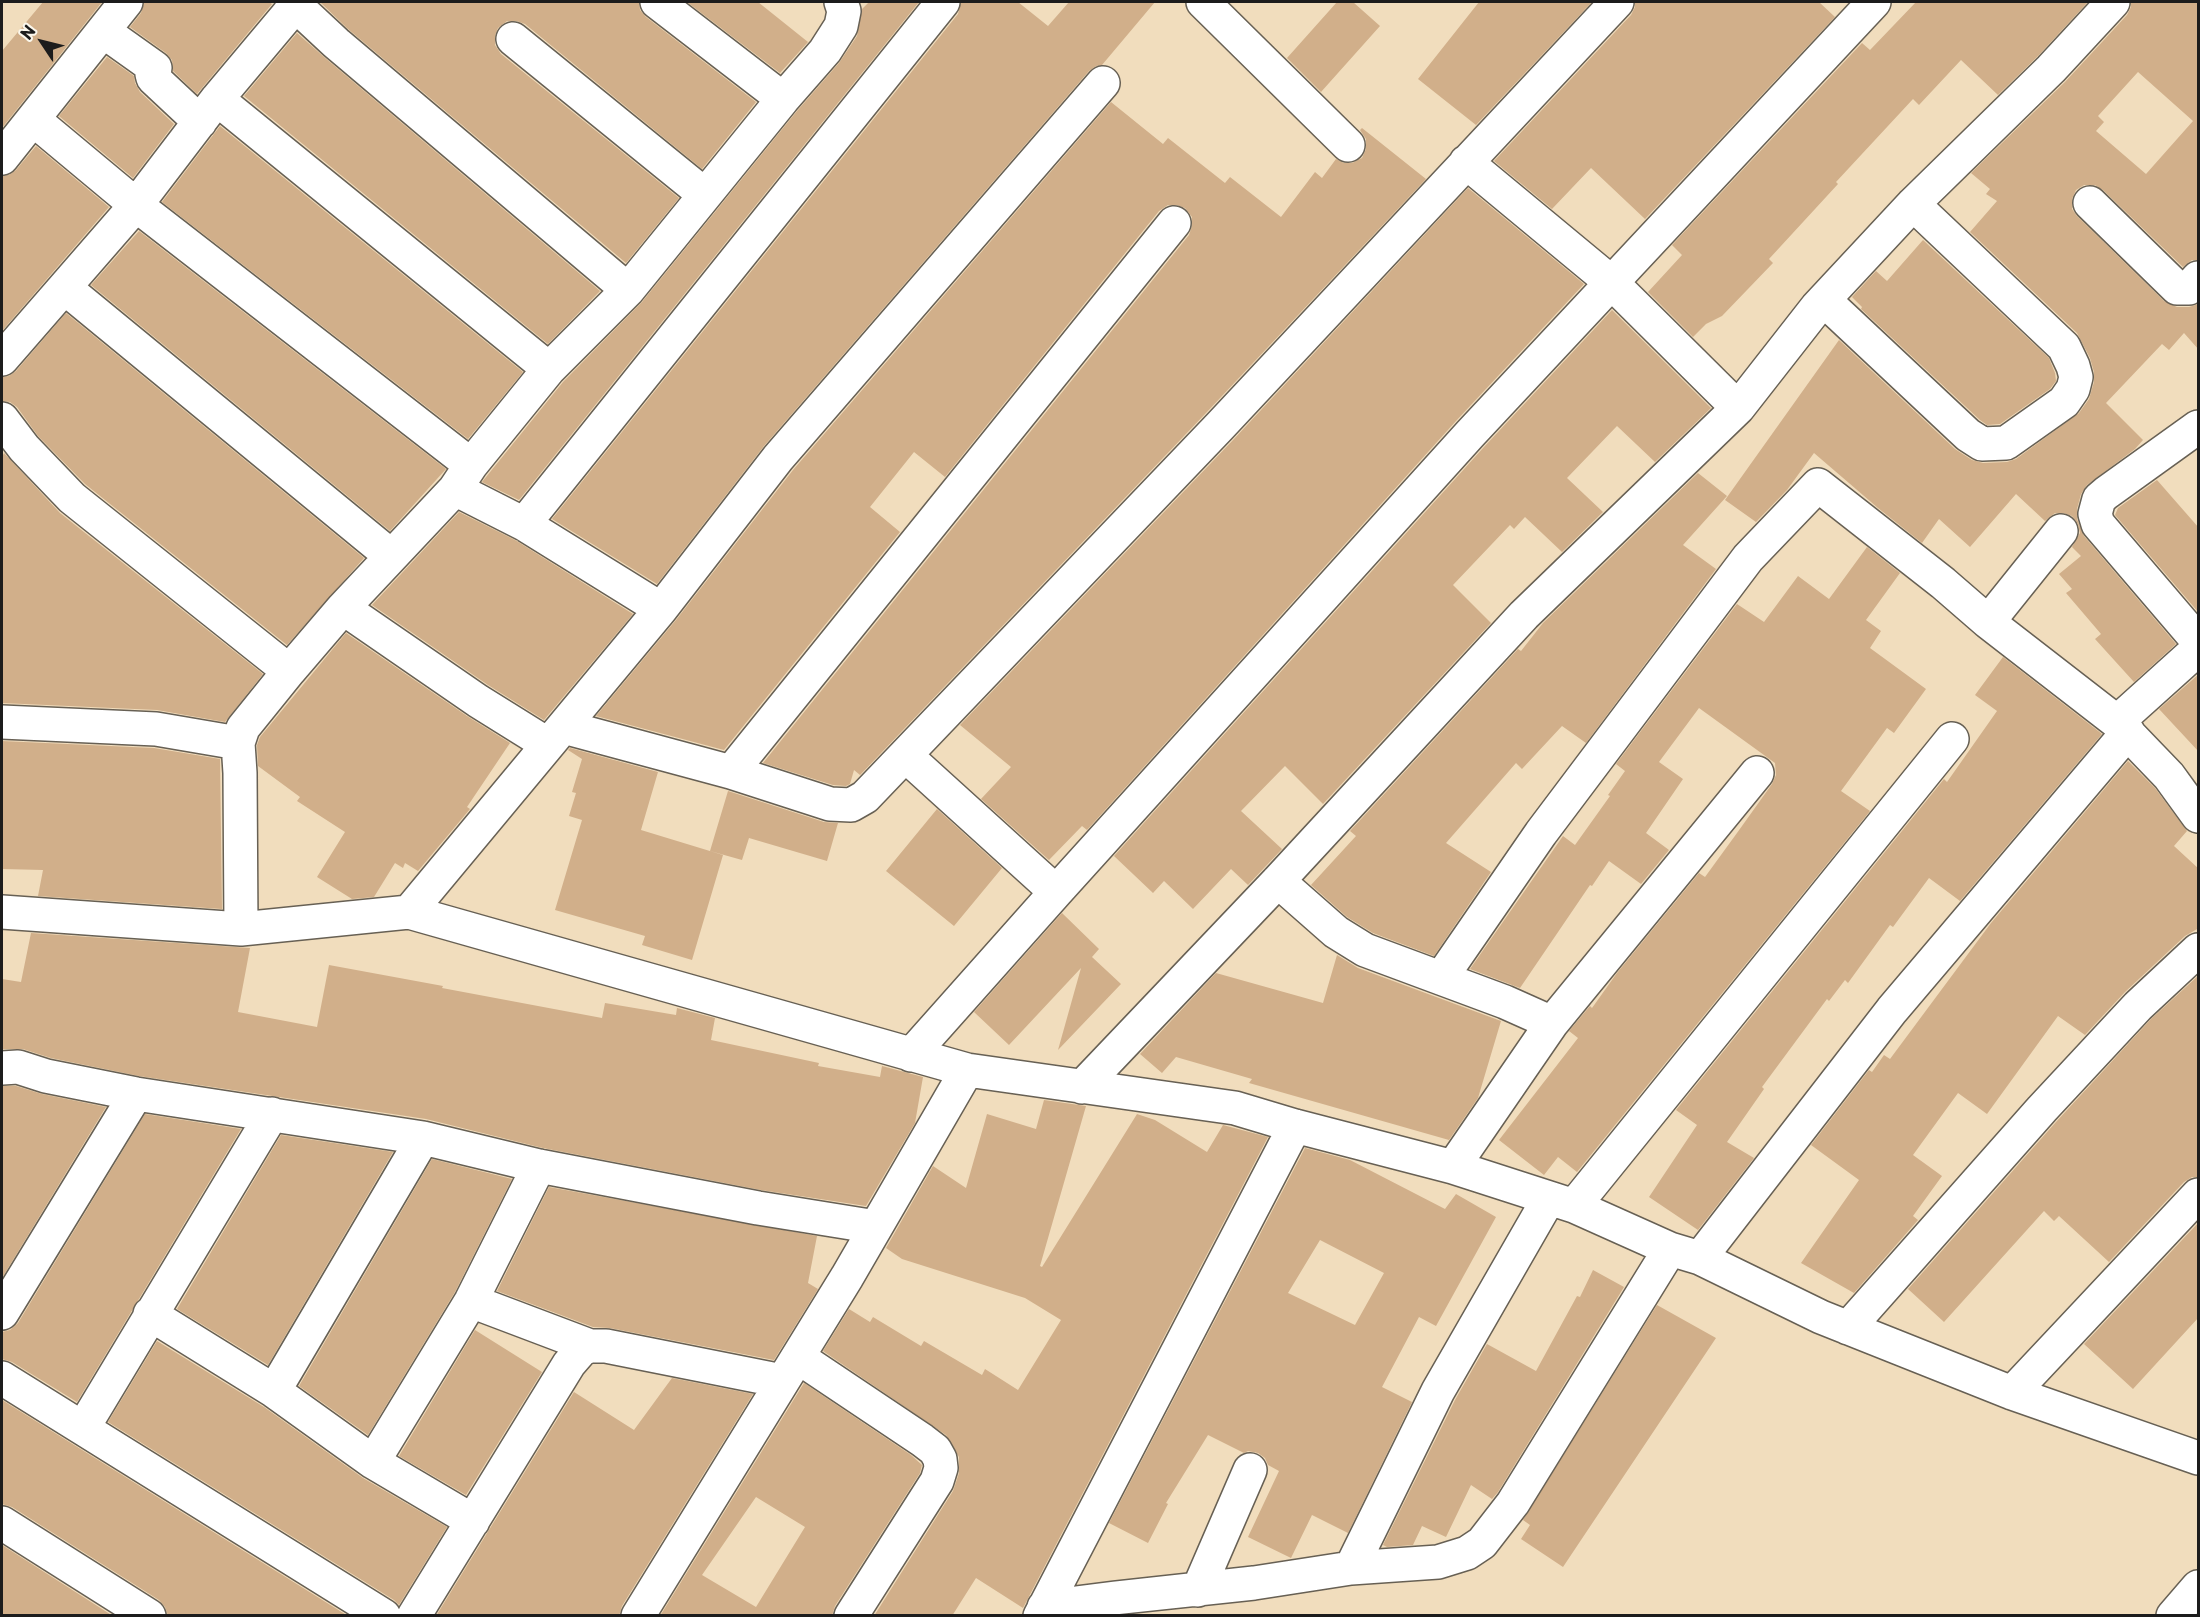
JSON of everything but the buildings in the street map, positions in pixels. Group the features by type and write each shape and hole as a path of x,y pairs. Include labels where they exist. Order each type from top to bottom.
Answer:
{"street":[{"path":"2,159 126,2"},
{"path":"657,2 783,99"},
{"path":"241,929 238,743 243,728 343,608 463,477 549,369 628,290 783,99 825,51 841,26 844,11 841,2"},
{"path":"524,524 943,2"},
{"path":"1203,2 1348,145"},
{"path":"343,608 478,701 555,736 731,772 830,804 851,805 865,797 1220,426 1617,2"},
{"path":"911,1055 1462,443 1874,2"},
{"path":"1082,1087 1278,881 1524,615 1738,408 1824,300 1913,204 2050,69 2113,2"},
{"path":"2,359 136,205 293,3 628,290"},
{"path":"103,31 155,68 153,78 209,111 549,369"},
{"path":"513,39 705,195"},
{"path":"409,912 662,609 778,458 1103,83"},
{"path":"34,120 463,477 524,524 662,609"},
{"path":"1466,162 1612,283 1738,408"},
{"path":"2090,203 2177,288 2189,288 2199,278"},
{"path":"1824,300 1968,435 1983,444 2006,443 2064,402 2073,389 2076,377 2064,346 1913,204"},
{"path":"731,772 1174,223"},
{"path":"65,288 391,556"},
{"path":"2,419 24,448 72,498 289,671"},
{"path":"2199,427 2106,493 2099,499 2095,514 2098,524 2199,641"},
{"path":"1442,978 1541,833 1748,558 1818,485 2123,727 2169,776 2199,816"},
{"path":"1988,622 2061,531"},
{"path":"1042,1611 1115,1598 1198,1590 1351,1568 1438,1562 1467,1553 1482,1543 1513,1503 1685,1253 1892,1010 2123,727 2199,649"},
{"path":"2,722 156,729 238,743"},
{"path":"1351,1568 1438,1392 1562,1202 1952,739"},
{"path":"905,755 1056,892"},
{"path":"1453,1167 1552,1023 1757,772"},
{"path":"1278,881 1336,932 1365,950 1505,1002 1552,1023"},
{"path":"2,912 241,929 409,912 967,1070 1235,1108 1453,1167 1562,1202 1685,1253 1848,1328 2012,1393 2199,1458"},
{"path":"1848,1328 2138,1006 2199,950"},
{"path":"2,1068 18,1067 46,1076 136,1094 272,1113 423,1138 539,1166 758,1208 876,1227"},
{"path":"638,1616 876,1227 967,1070"},
{"path":"2,1313 136,1094"},
{"path":"83,1428 272,1113"},
{"path":"1042,1611 1295,1126"},
{"path":"274,1391 423,1138"},
{"path":"373,1462 471,1301 539,1166"},
{"path":"2012,1393 2199,1195"},
{"path":"471,1301 590,1346"},
{"path":"150,1314 274,1391 373,1462 473,1521"},
{"path":"414,1616 569,1364 582,1349 590,1346 606,1346 790,1369 922,1440 935,1450 940,1459 937,1481 851,1616"},
{"path":"2,1378 384,1616"},
{"path":"1198,1590 1250,1470"},
{"path":"2,1523 148,1616"},
{"path":"2173,1616 2199,1587"}]}
